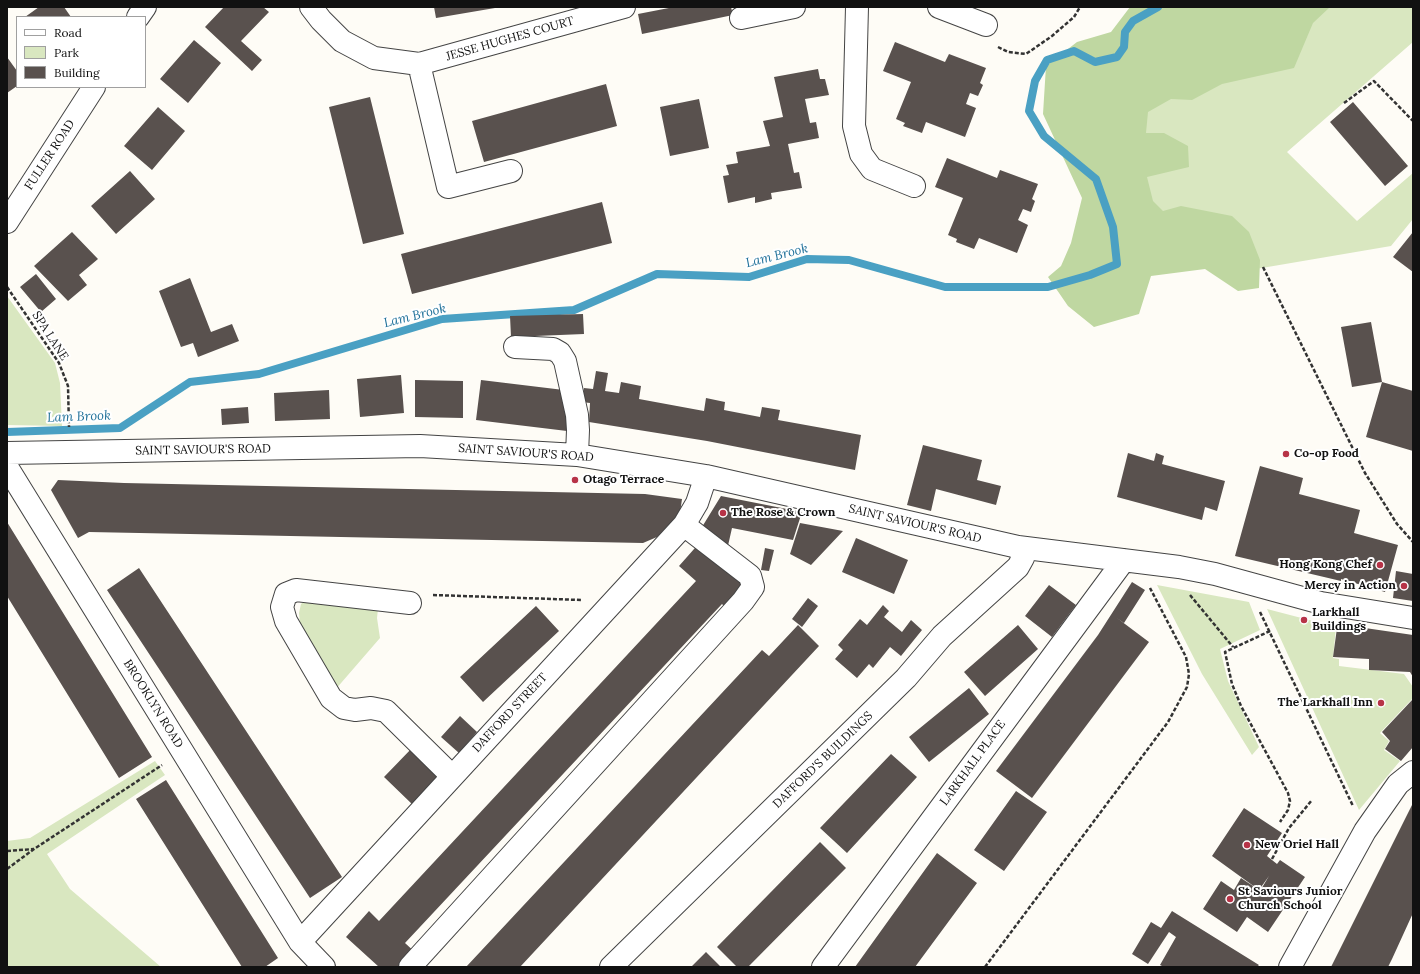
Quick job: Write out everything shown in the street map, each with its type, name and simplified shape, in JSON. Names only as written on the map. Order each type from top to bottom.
[{"type":"street","points":[[139,16],[145,7]]},
{"type":"street","name":"JESSE HUGHES COURT","points":[[311,7],[321,20],[342,41],[374,58],[419,64],[624,7]]},
{"type":"street","points":[[741,18],[794,7]]},
{"type":"street","points":[[857,7],[854,126],[861,154],[872,169],[914,186]]},
{"type":"street","points":[[939,7],[986,25]]},
{"type":"street","points":[[419,64],[448,187],[511,172]]},
{"type":"street","name":"FULLER ROAD","points":[[7,222],[93,88]]},
{"type":"street","points":[[516,347],[553,349],[560,353],[565,361],[577,415],[577,455]]},
{"type":"street","name":"SAINT SAVIOUR'S ROAD","points":[[7,453],[420,446],[577,455],[706,476],[1018,547],[1179,567],[1264,587],[1321,603],[1413,618]]},
{"type":"street","name":"BROOKLYN ROAD","points":[[7,467],[300,942],[324,967]]},
{"type":"street","name":"DAFFORD STREET","points":[[300,942],[684,525],[697,503],[706,476]]},
{"type":"street","points":[[410,967],[743,601],[753,587],[750,576],[684,525]]},
{"type":"street","name":"DAFFORD'S BUILDINGS","points":[[611,967],[906,678],[942,636],[1018,567],[1023,558],[1018,547]]},
{"type":"street","name":"LARKHALL PLACE","points":[[823,967],[1124,560]]},
{"type":"street","points":[[408,603],[296,590],[286,594],[282,607],[286,621],[331,698],[344,708],[355,710],[371,708],[386,711],[452,776]]},
{"type":"street","points":[[1290,967],[1365,831],[1398,784],[1413,772]]},
{"type":"path","points":[[996,46],[1008,52],[1026,54],[1074,17],[1080,7]]},
{"type":"path","points":[[1344,103],[1374,81],[1413,121]]},
{"type":"path","points":[[1263,267],[1365,473],[1397,524],[1413,542]]},
{"type":"path","name":"SPA LANE","points":[[7,287],[59,363],[68,386],[69,423]]},
{"type":"path","points":[[1179,567],[1182,585],[1233,647]]},
{"type":"path","points":[[1264,587],[1258,609],[1270,631],[1365,831]]},
{"type":"path","points":[[408,603],[426,594],[614,601]]},
{"type":"path","points":[[985,967],[1168,722],[1187,687],[1189,674],[1186,658],[1158,601]]},
{"type":"path","points":[[1270,631],[1225,652],[1232,684],[1241,706],[1288,793],[1290,801],[1288,810],[1280,822]]},
{"type":"path","points":[[7,869],[34,848],[182,751]]},
{"type":"path","points":[[1272,860],[1289,828],[1312,800]]},
{"type":"path","points":[[7,851],[34,848]]},
{"type":"green space","points":[[1130,7],[1330,7],[1313,23],[1294,68],[1222,84],[1192,100],[1171,99],[1148,112],[1146,133],[1164,133],[1188,146],[1189,167],[1147,177],[1153,201],[1163,211],[1181,206],[1232,216],[1249,232],[1260,260],[1259,288],[1238,291],[1205,269],[1151,276],[1139,314],[1094,327],[1068,306],[1048,277],[1061,266],[1071,243],[1082,198],[1043,114],[1046,66],[1077,42],[1111,32]]},
{"type":"green space","points":[[1267,7],[1413,7],[1413,42],[1287,152],[1357,221],[1413,173],[1413,219],[1391,246],[1250,270],[1143,236],[1084,102]]},
{"type":"green space","points":[[7,296],[55,363],[60,383],[62,426],[7,425]]},
{"type":"green space","points":[[1157,585],[1249,602],[1260,630],[1220,649],[1228,681],[1259,747],[1252,755],[1202,674]]},
{"type":"green space","points":[[306,600],[378,609],[377,618],[380,638],[335,690],[300,625],[299,613],[301,604]]},
{"type":"green space","points":[[1267,609],[1336,627],[1333,658],[1339,659],[1339,666],[1404,674],[1413,687],[1413,698],[1380,733],[1389,741],[1384,750],[1400,761],[1359,810]]},
{"type":"green space","points":[[155,761],[165,775],[47,854],[70,889],[161,967],[7,967],[7,841],[30,838]]},
{"type":"building","points":[[39,7],[64,7],[70,16],[26,16]]},
{"type":"building","points":[[224,7],[263,7],[269,12],[241,41],[262,60],[252,71],[205,27]]},
{"type":"building","points":[[434,7],[495,7],[495,8],[436,18]]},
{"type":"building","points":[[674,7],[731,7],[733,15],[642,34],[638,14]]},
{"type":"building","points":[[194,40],[221,63],[188,103],[160,79]]},
{"type":"building","points":[[895,42],[945,62],[949,54],[986,68],[980,83],[983,85],[978,96],[970,93],[966,104],[976,108],[965,137],[926,122],[922,133],[903,126],[905,123],[896,119],[911,82],[883,71]]},
{"type":"building","points":[[7,57],[16,70],[16,87],[7,93]]},
{"type":"building","points":[[818,69],[820,79],[825,79],[829,95],[805,99],[810,123],[816,122],[819,138],[788,144],[794,173],[799,172],[802,188],[771,193],[772,199],[755,203],[755,197],[728,203],[723,176],[729,175],[726,165],[738,163],[736,152],[770,146],[763,121],[783,117],[774,77]]},
{"type":"building","points":[[606,84],[617,126],[484,162],[472,121]]},
{"type":"building","points":[[370,97],[404,234],[363,244],[329,107]]},
{"type":"building","points":[[699,99],[709,148],[670,156],[660,107]]},
{"type":"building","points":[[1353,102],[1408,166],[1385,186],[1330,122]]},
{"type":"building","points":[[158,107],[185,131],[152,170],[124,146]]},
{"type":"building","points":[[947,158],[997,178],[1000,170],[1038,184],[1032,199],[1035,201],[1031,212],[1023,209],[1018,220],[1028,225],[1017,253],[979,238],[974,249],[956,242],[957,239],[948,235],[963,198],[935,187]]},
{"type":"building","points":[[130,171],[155,199],[116,234],[91,206]]},
{"type":"building","points":[[602,202],[612,243],[412,294],[401,254]]},
{"type":"building","points":[[72,232],[98,259],[79,275],[87,285],[68,301],[34,266]]},
{"type":"building","points":[[1413,232],[1413,272],[1393,257]]},
{"type":"building","points":[[36,274],[56,299],[41,312],[20,287]]},
{"type":"building","points":[[190,278],[211,332],[232,324],[239,341],[198,357],[193,343],[181,347],[159,291]]},
{"type":"building","points":[[583,314],[584,334],[511,337],[510,316]]},
{"type":"building","points":[[1371,322],[1382,382],[1352,387],[1341,327]]},
{"type":"building","points":[[596,371],[608,373],[605,391],[619,393],[621,382],[641,386],[639,399],[704,411],[706,398],[725,402],[724,410],[760,417],[762,407],[780,410],[778,420],[861,435],[855,470],[707,441],[589,422],[590,403],[582,402],[584,388],[593,389]]},
{"type":"building","points":[[401,375],[404,413],[360,417],[357,379]]},
{"type":"building","points":[[415,380],[463,381],[463,418],[415,417]]},
{"type":"building","points":[[481,380],[572,391],[567,431],[476,420]]},
{"type":"building","points":[[1382,382],[1413,391],[1413,451],[1366,437]]},
{"type":"building","points":[[329,390],[330,419],[275,421],[274,393]]},
{"type":"building","points":[[248,407],[249,423],[222,425],[221,409]]},
{"type":"building","points":[[923,445],[982,460],[977,480],[1001,486],[996,505],[936,489],[931,511],[907,505]]},
{"type":"building","points":[[1128,453],[1154,461],[1156,453],[1164,456],[1162,464],[1225,481],[1217,511],[1205,507],[1202,520],[1117,497]]},
{"type":"building","points":[[1260,466],[1303,478],[1299,494],[1360,510],[1354,533],[1398,545],[1385,592],[1341,579],[1341,581],[1235,556]]},
{"type":"building","points":[[58,480],[124,483],[645,494],[682,499],[680,513],[657,537],[643,543],[89,532],[78,538],[51,490]]},
{"type":"building","points":[[721,496],[802,512],[793,540],[732,528],[727,550],[702,527]]},
{"type":"building","points":[[7,522],[152,757],[119,778],[7,596]]},
{"type":"building","points":[[800,523],[843,531],[811,565],[790,554]]},
{"type":"building","points":[[856,538],[908,560],[894,594],[842,572]]},
{"type":"building","points":[[702,540],[751,583],[728,610],[722,604],[405,943],[418,955],[407,967],[379,967],[346,937],[369,911],[379,921],[696,581],[679,566]]},
{"type":"building","points":[[765,548],[774,550],[769,571],[761,570]]},
{"type":"building","points":[[139,568],[342,877],[310,898],[107,590]]},
{"type":"building","name":"Mercy in Action","points":[[1396,571],[1413,574],[1413,601],[1393,598]]},
{"type":"building","points":[[1132,582],[1145,590],[1124,623],[1117,618],[1149,642],[1032,798],[996,771],[1098,635]]},
{"type":"building","points":[[1049,585],[1076,605],[1052,637],[1025,616]]},
{"type":"building","points":[[808,598],[818,606],[802,627],[792,619]]},
{"type":"building","points":[[883,605],[889,611],[884,617],[902,632],[911,620],[922,630],[901,656],[890,647],[873,668],[869,664],[857,678],[835,659],[843,650],[838,645],[860,619],[867,625]]},
{"type":"building","points":[[536,606],[559,631],[483,702],[460,677]]},
{"type":"building","points":[[798,625],[819,646],[520,967],[466,967],[762,650],[769,656]]},
{"type":"building","points":[[1018,625],[1038,649],[985,696],[964,672]]},
{"type":"building","points":[[1337,628],[1365,628],[1413,635],[1413,677],[1410,672],[1369,670],[1369,659],[1333,657]]},
{"type":"building","points":[[969,688],[989,714],[929,762],[909,737]]},
{"type":"building","points":[[1413,699],[1413,747],[1401,761],[1385,749],[1390,741],[1382,732]]},
{"type":"building","points":[[460,716],[477,732],[459,753],[441,737]]},
{"type":"building","points":[[413,747],[442,776],[413,805],[384,777]]},
{"type":"building","points":[[891,754],[917,777],[847,853],[820,828]]},
{"type":"building","points":[[166,780],[278,958],[265,967],[242,967],[136,799]]},
{"type":"building","points":[[1016,791],[1047,812],[1004,871],[974,850]]},
{"type":"building","points":[[1413,803],[1413,913],[1388,967],[1331,967]]},
{"type":"building","points":[[1244,808],[1282,833],[1267,856],[1277,864],[1280,860],[1305,877],[1268,932],[1247,917],[1237,932],[1203,909],[1221,881],[1234,890],[1241,878],[1259,890],[1212,856]],"holes":[[[1269,876],[1260,891],[1259,890]]]},
{"type":"building","points":[[820,842],[846,868],[748,967],[737,967],[717,947]]},
{"type":"building","points":[[937,853],[977,883],[915,967],[855,967]]},
{"type":"building","points":[[1172,911],[1259,965],[1257,967],[1164,967],[1160,965],[1176,937],[1169,932],[1148,964],[1132,954],[1151,922],[1161,928]]},
{"type":"building","points":[[706,952],[721,967],[691,967]]},
{"type":"waterway","name":"Lam Brook","points":[[7,432],[120,428],[190,382],[259,374],[442,319],[574,310],[657,274],[749,277],[807,259],[849,260],[945,287],[1048,287],[1090,275],[1117,264],[1113,227],[1096,179],[1044,136],[1029,111],[1035,81],[1047,60],[1074,51],[1095,62],[1117,57],[1124,47],[1125,32],[1133,21],[1158,7]]},
{"type":"place","name":"Co-op Food","points":[[1286,454]]},
{"type":"place","name":"Otago Terrace","points":[[575,480]]},
{"type":"place","name":"The Rose & Crown","points":[[723,513]]},
{"type":"place","name":"Hong Kong Chef","points":[[1380,565]]},
{"type":"place","name":"Mercy in Action","points":[[1404,586]]},
{"type":"place","name":"Larkhall Buildings","points":[[1304,620]]},
{"type":"place","name":"The Larkhall Inn","points":[[1381,703]]},
{"type":"place","name":"New Oriel Hall","points":[[1247,845]]},
{"type":"place","name":"St Saviours Junior Church School","points":[[1230,899]]}]
